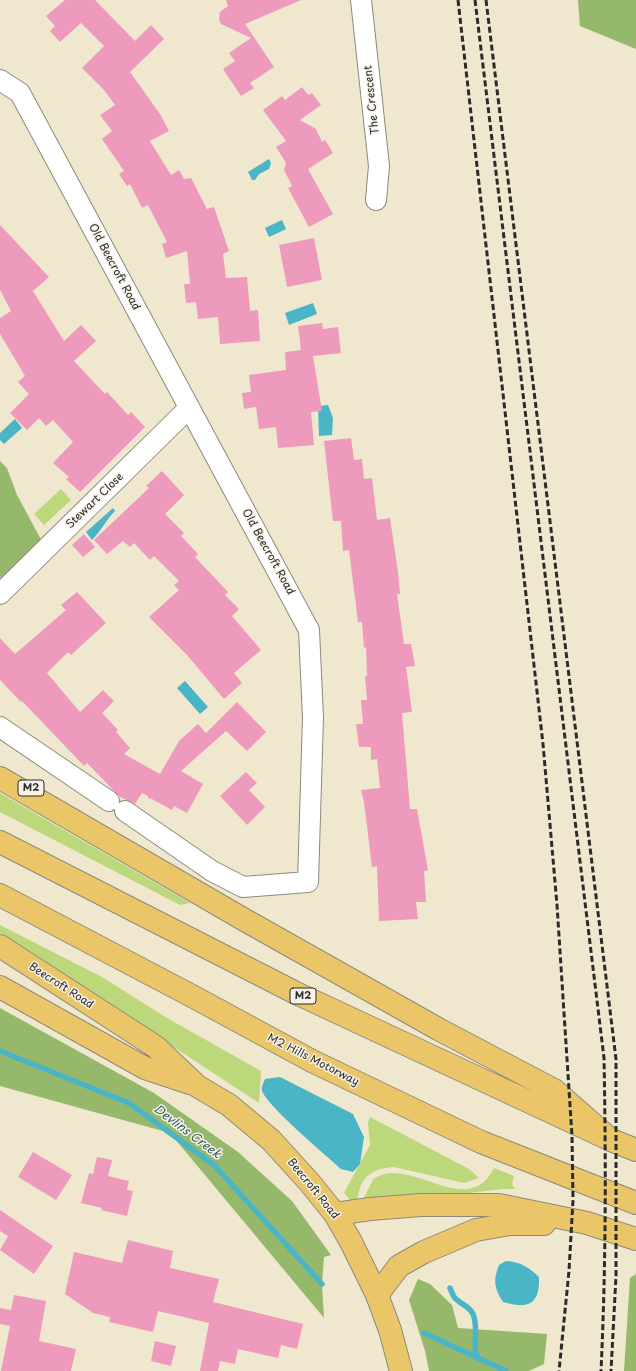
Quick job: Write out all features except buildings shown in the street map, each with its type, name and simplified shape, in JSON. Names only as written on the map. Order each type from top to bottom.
[{"type":"main road","name":"M2","points":[[0,769],[37,792],[59,810]]},
{"type":"main road","name":"M2","points":[[0,778],[59,810],[250,923],[440,1030],[554,1090],[611,1140]]},
{"type":"main road","name":"M2","points":[[0,842],[296,993],[611,1140],[636,1150]]},
{"type":"main road","name":"M2 Hills Motorway","points":[[0,895],[312,1061],[481,1142],[636,1203]]},
{"type":"main road","name":"Beecroft Road","points":[[0,946],[156,1047],[197,1086]]},
{"type":"main road","name":"Beecroft Road","points":[[0,987],[144,1068],[197,1086],[230,1105],[271,1140],[310,1183],[335,1214],[377,1295],[390,1330],[401,1371]]},
{"type":"main road","points":[[335,1214],[370,1209],[421,1205],[500,1205],[587,1223],[636,1239]]},
{"type":"main road","points":[[377,1295],[399,1266],[424,1252],[476,1230],[510,1224],[587,1223]]},
{"type":"street","name":"The Crescent","points":[[360,0],[379,166],[376,200]]},
{"type":"street","name":"Old Beecroft Road","points":[[0,80],[20,93],[309,630],[313,718],[308,882],[243,887],[212,871],[0,727]]},
{"type":"street","name":"Stewart Close","points":[[0,594],[189,408]]},
{"type":"green space","points":[[578,0],[636,0],[636,49],[580,26]]},
{"type":"green space","points":[[0,461],[7,468],[17,495],[44,545],[0,578]]},
{"type":"green space","points":[[61,489],[71,500],[44,525],[34,514]]},
{"type":"green space","points":[[0,793],[190,903],[180,905],[0,812]]},
{"type":"green space","points":[[0,925],[102,977],[167,1018],[261,1071],[259,1103],[0,933]]},
{"type":"green space","points":[[0,1008],[154,1093],[238,1152],[292,1201],[331,1255],[324,1257],[322,1284],[324,1318],[170,1133],[0,1086]]},
{"type":"green space","points":[[370,1117],[469,1169],[479,1178],[464,1183],[394,1167],[385,1168],[367,1176],[363,1181],[358,1194],[357,1202],[352,1202],[344,1193],[370,1145],[368,1123]]},
{"type":"green space","points":[[494,1168],[514,1176],[512,1184],[515,1189],[468,1193],[428,1194],[366,1200],[364,1197],[374,1178],[382,1175],[391,1173],[405,1174],[448,1187],[461,1189],[474,1188],[485,1181]]},
{"type":"green space","points":[[636,1274],[636,1371],[624,1371],[630,1278]]},
{"type":"green space","points":[[418,1279],[430,1284],[452,1305],[458,1328],[547,1334],[544,1364],[529,1371],[429,1371],[425,1351],[409,1300]]},
{"type":"water","points":[[269,159],[271,163],[269,169],[259,174],[255,180],[252,180],[248,172]]},
{"type":"water","points":[[282,220],[286,229],[269,237],[265,228]]},
{"type":"water","points":[[313,303],[317,314],[289,325],[285,313]]},
{"type":"water","points":[[328,405],[333,418],[332,435],[319,436],[318,406]]},
{"type":"water","points":[[15,419],[22,428],[4,444],[0,440],[0,433]]},
{"type":"water","points":[[113,508],[115,511],[92,540],[86,532]]},
{"type":"water","points":[[185,681],[208,707],[200,714],[177,688]]},
{"type":"water","points":[[280,1077],[353,1114],[364,1137],[360,1164],[353,1172],[341,1169],[285,1119],[266,1098],[262,1091],[262,1086],[265,1079]]},
{"type":"water","points":[[506,1261],[524,1266],[532,1270],[539,1277],[537,1294],[534,1300],[530,1303],[525,1305],[511,1304],[503,1302],[500,1297],[496,1288],[495,1280],[499,1265]]},
{"type":"waterway","name":"Devlins Creek","points":[[0,1051],[129,1103],[214,1165],[322,1284]]},
{"type":"waterway","points":[[450,1288],[453,1296],[470,1309],[475,1319],[475,1347],[477,1358]]},
{"type":"waterway","name":"Devlins Creek","points":[[424,1333],[506,1371]]},
{"type":"railway","points":[[458,0],[543,744],[557,905],[572,1136],[573,1200],[569,1271],[559,1371]]},
{"type":"railway","points":[[475,0],[604,1058],[605,1214],[601,1371]]},
{"type":"railway","points":[[486,0],[616,1059],[616,1276],[611,1371]]}]
